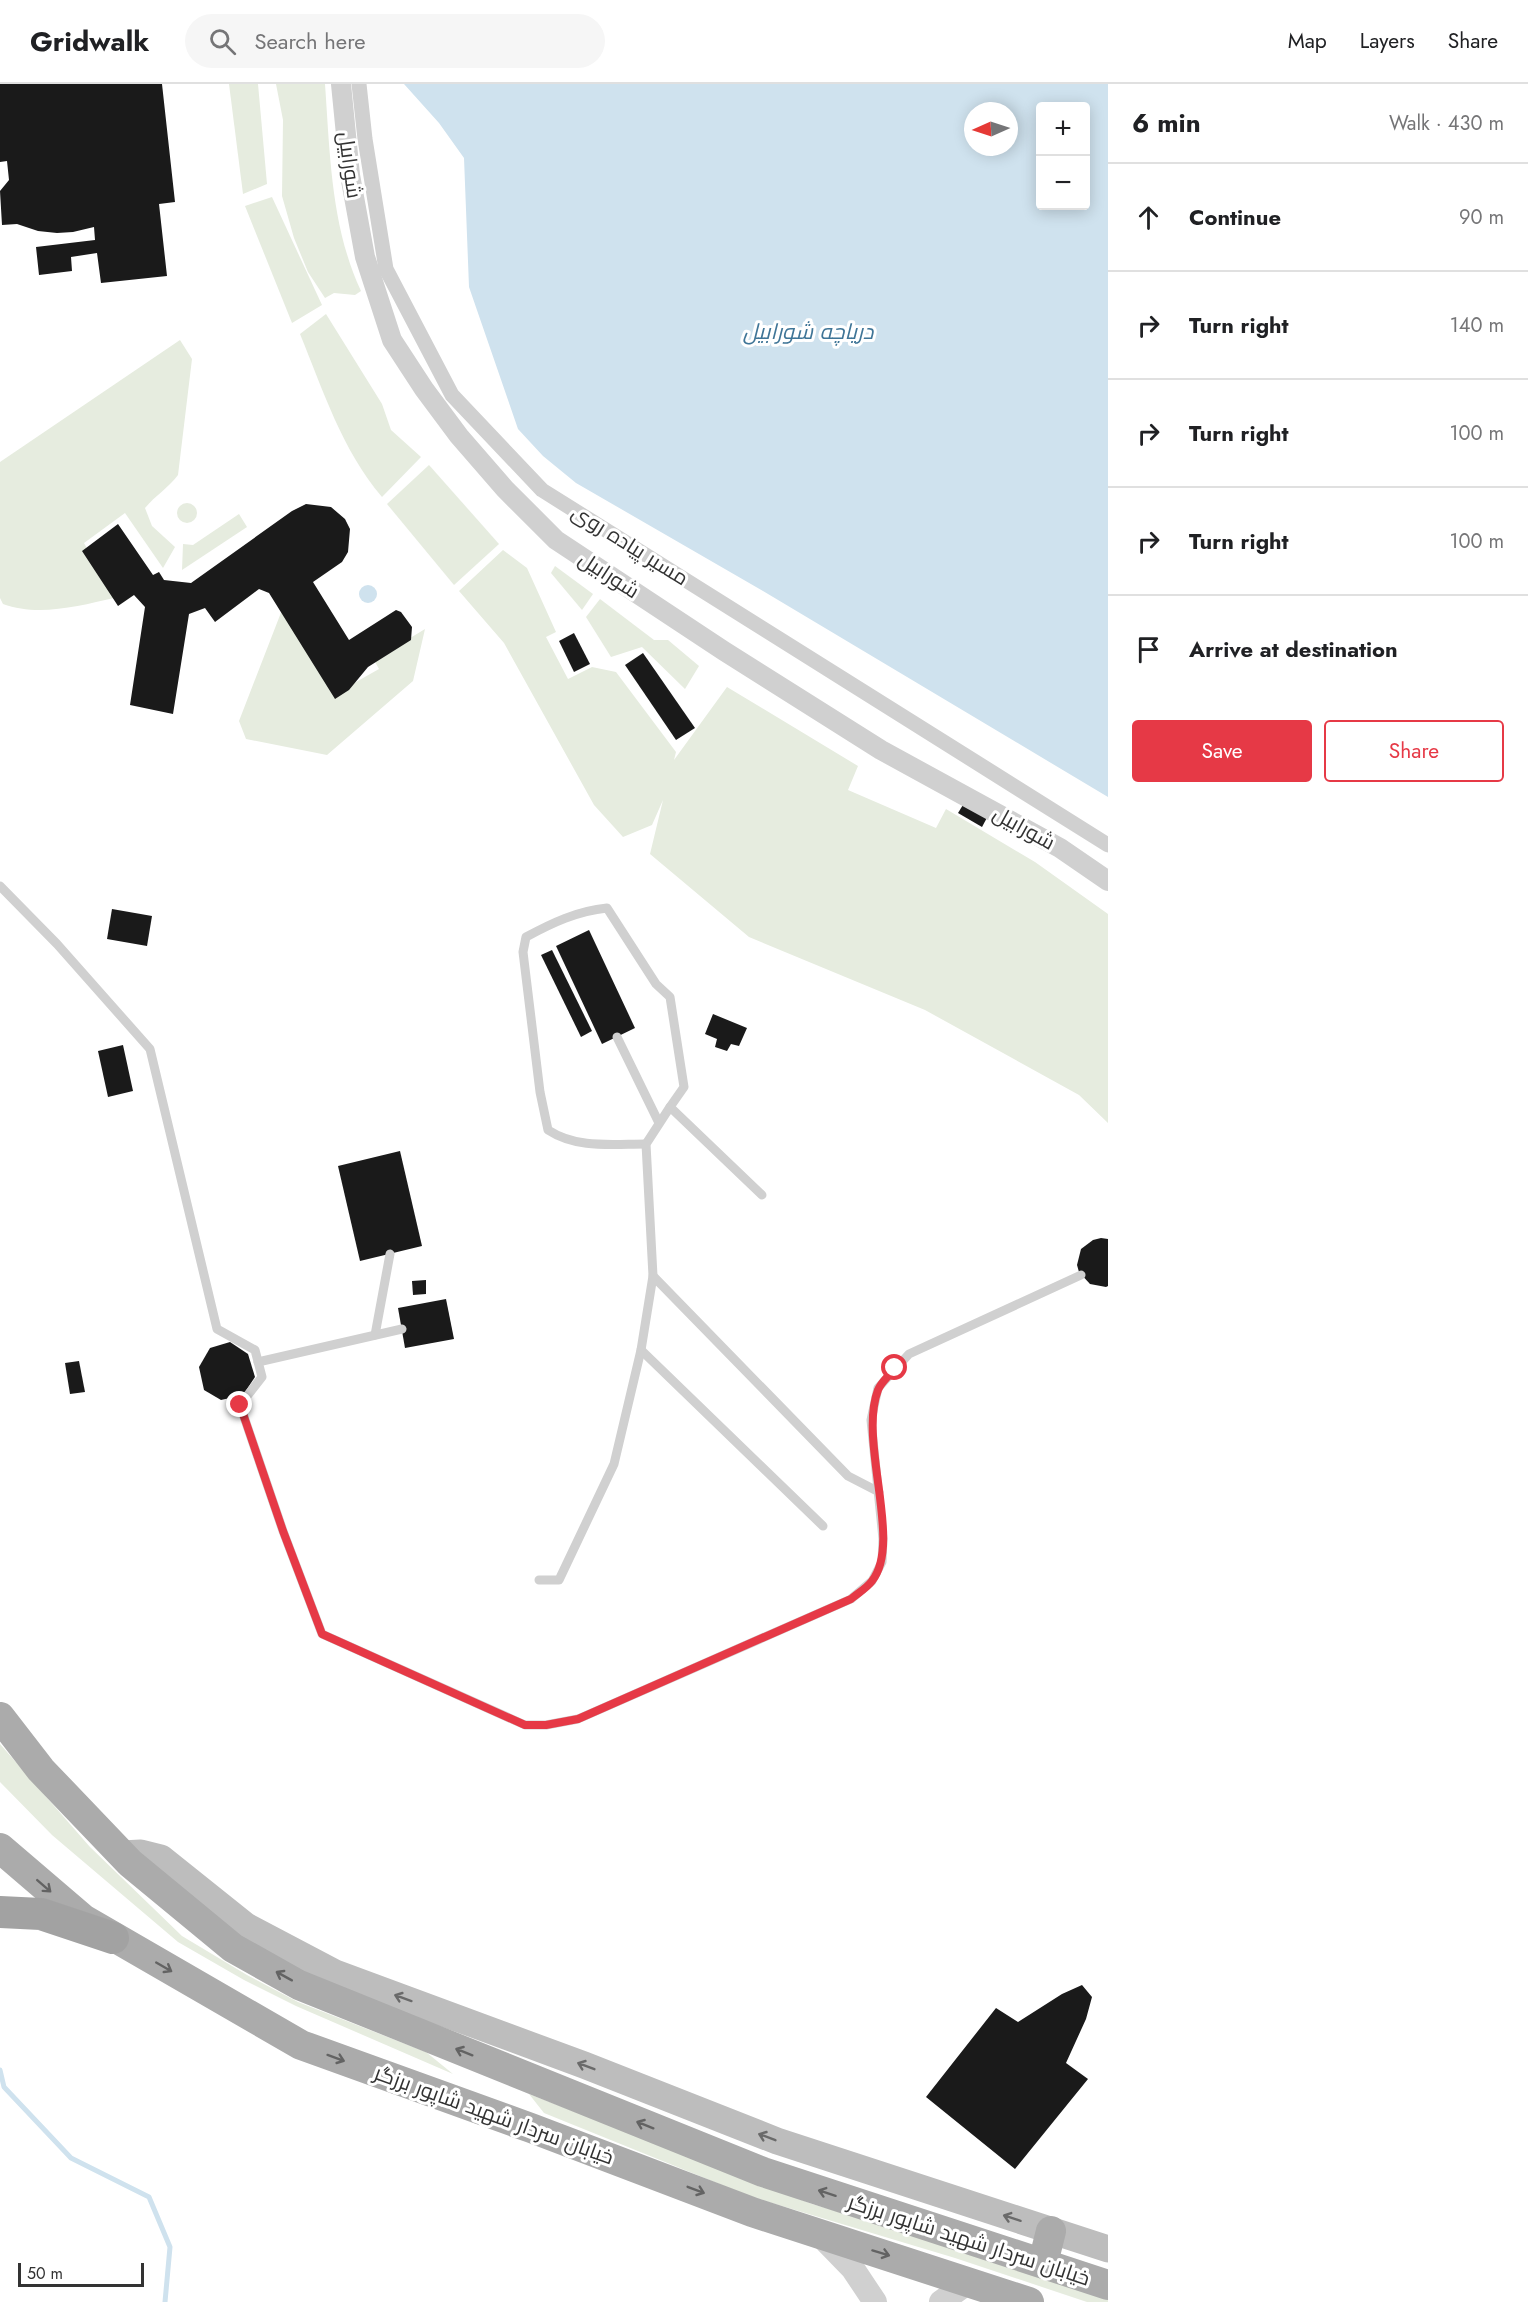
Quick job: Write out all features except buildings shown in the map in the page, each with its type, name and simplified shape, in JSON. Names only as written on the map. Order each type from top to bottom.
[{"type":"highway","points":[[0,1911],[41,1914],[113,1938]]},
{"type":"main road","name":"خیابان سردار شهید شاپور برزگر","points":[[0,1717],[41,1770],[122,1854],[233,1948],[299,1985],[763,2172],[1108,2285]]},
{"type":"main road","name":"خیابان سردار شهید شاپور برزگر","points":[[0,1848],[83,1919],[301,2045],[531,2128],[752,2212],[1029,2302]]},
{"type":"main road","name":"خیابان سردار شهید شاپور برزگر","points":[[122,1854],[141,1853],[161,1858],[246,1926],[335,1973],[584,2065],[777,2141],[1108,2249]]},
{"type":"main road","points":[[1043,2263],[1051,2231]]},
{"type":"street","name":"شورابیل","points":[[341,84],[350,175],[365,257],[392,340],[424,389],[459,436],[505,489],[556,540],[724,651],[881,750],[1060,848],[1108,881]]},
{"type":"street","name":"مسیر پیاده روی","points":[[359,84],[365,139],[386,269],[452,395],[542,489],[1108,845]]},
{"type":"street","points":[[819,2234],[853,2269],[878,2301]]},
{"type":"street","points":[[941,2302],[970,2281]]},
{"type":"lane","points":[[0,886],[57,944],[150,1049],[217,1329],[255,1350],[262,1377],[240,1405],[283,1531],[322,1634],[525,1725],[546,1725],[578,1719],[851,1599],[872,1581],[882,1562],[884,1539],[871,1420],[878,1388],[909,1354],[1081,1275]]},
{"type":"lane","points":[[539,1580],[559,1580],[614,1464],[641,1350],[653,1276],[646,1144],[684,1087],[670,997],[656,984],[607,908],[587,910],[552,923],[526,937],[523,952],[540,1092],[548,1130],[563,1140],[591,1144],[646,1144]]},
{"type":"lane","points":[[618,1037],[659,1123]]},
{"type":"lane","points":[[670,1107],[762,1195]]},
{"type":"lane","points":[[375,1335],[390,1254]]},
{"type":"lane","points":[[653,1276],[848,1476],[879,1492]]},
{"type":"lane","points":[[258,1362],[402,1329]]},
{"type":"lane","points":[[641,1350],[823,1526]]},
{"type":"shaded area","points":[[229,84],[258,84],[267,184],[243,194]]},
{"type":"shaded area","points":[[276,84],[325,84],[338,216],[343,242],[361,291],[355,295],[334,293],[325,298],[308,272],[294,238],[282,196],[283,120]]},
{"type":"shaded area","points":[[272,197],[322,305],[292,323],[245,206]]},
{"type":"shaded area","points":[[326,314],[382,404],[391,430],[421,457],[382,497],[368,479],[345,440],[300,334]]},
{"type":"shaded area","points":[[180,340],[192,359],[178,475],[145,508],[152,526],[175,547],[163,568],[125,513],[84,543],[114,598],[73,607],[44,610],[16,608],[3,604],[0,598],[0,462]]},
{"type":"shaded area","points":[[429,465],[499,544],[454,585],[387,504]]},
{"type":"shaded area","points":[[183,503],[191,503],[197,509],[197,517],[191,523],[183,523],[177,517],[177,509]]},
{"type":"shaded area","points":[[239,514],[247,527],[182,570],[183,544],[193,545]]},
{"type":"shaded area","points":[[503,550],[527,568],[556,632],[546,637],[568,679],[592,667],[616,672],[676,752],[674,760],[727,687],[858,766],[848,790],[936,828],[946,809],[1035,862],[1108,914],[1108,1123],[1079,1095],[925,1010],[749,937],[650,854],[663,800],[652,825],[623,837],[594,805],[504,643],[459,591]]},
{"type":"shaded area","points":[[555,566],[593,594],[582,610],[551,573]]},
{"type":"shaded area","points":[[600,599],[654,640],[668,640],[699,666],[685,689],[642,647],[611,657],[586,617]]},
{"type":"shaded area","points":[[282,610],[340,691],[379,669],[374,660],[425,629],[413,681],[327,755],[246,739],[239,721]]},
{"type":"shaded area","points":[[0,1744],[90,1847],[182,1936],[298,2002],[426,2052],[453,2074],[296,2006],[244,1980],[178,1942],[52,1835],[0,1782]]},
{"type":"shaded area","points":[[529,2094],[812,2204],[959,2247],[1108,2297],[1108,2302],[1087,2302],[955,2258],[749,2196],[544,2113]]},
{"type":"water","name":"دریاچه شورابیل","points":[[404,84],[1108,84],[1108,797],[763,591],[576,483],[543,456],[518,429],[469,287],[464,158],[439,123]]},
{"type":"water","points":[[364,585],[372,585],[377,590],[375,601],[364,603],[359,598],[359,590]]},
{"type":"waterway","points":[[0,2070],[4,2087],[71,2158],[149,2197],[170,2247],[165,2302]]},
{"type":"route","points":[[240,1405],[283,1531],[322,1634],[525,1725],[546,1725],[578,1719],[851,1599],[872,1581],[882,1562],[884,1539],[871,1420],[878,1388],[895,1368]]}]
